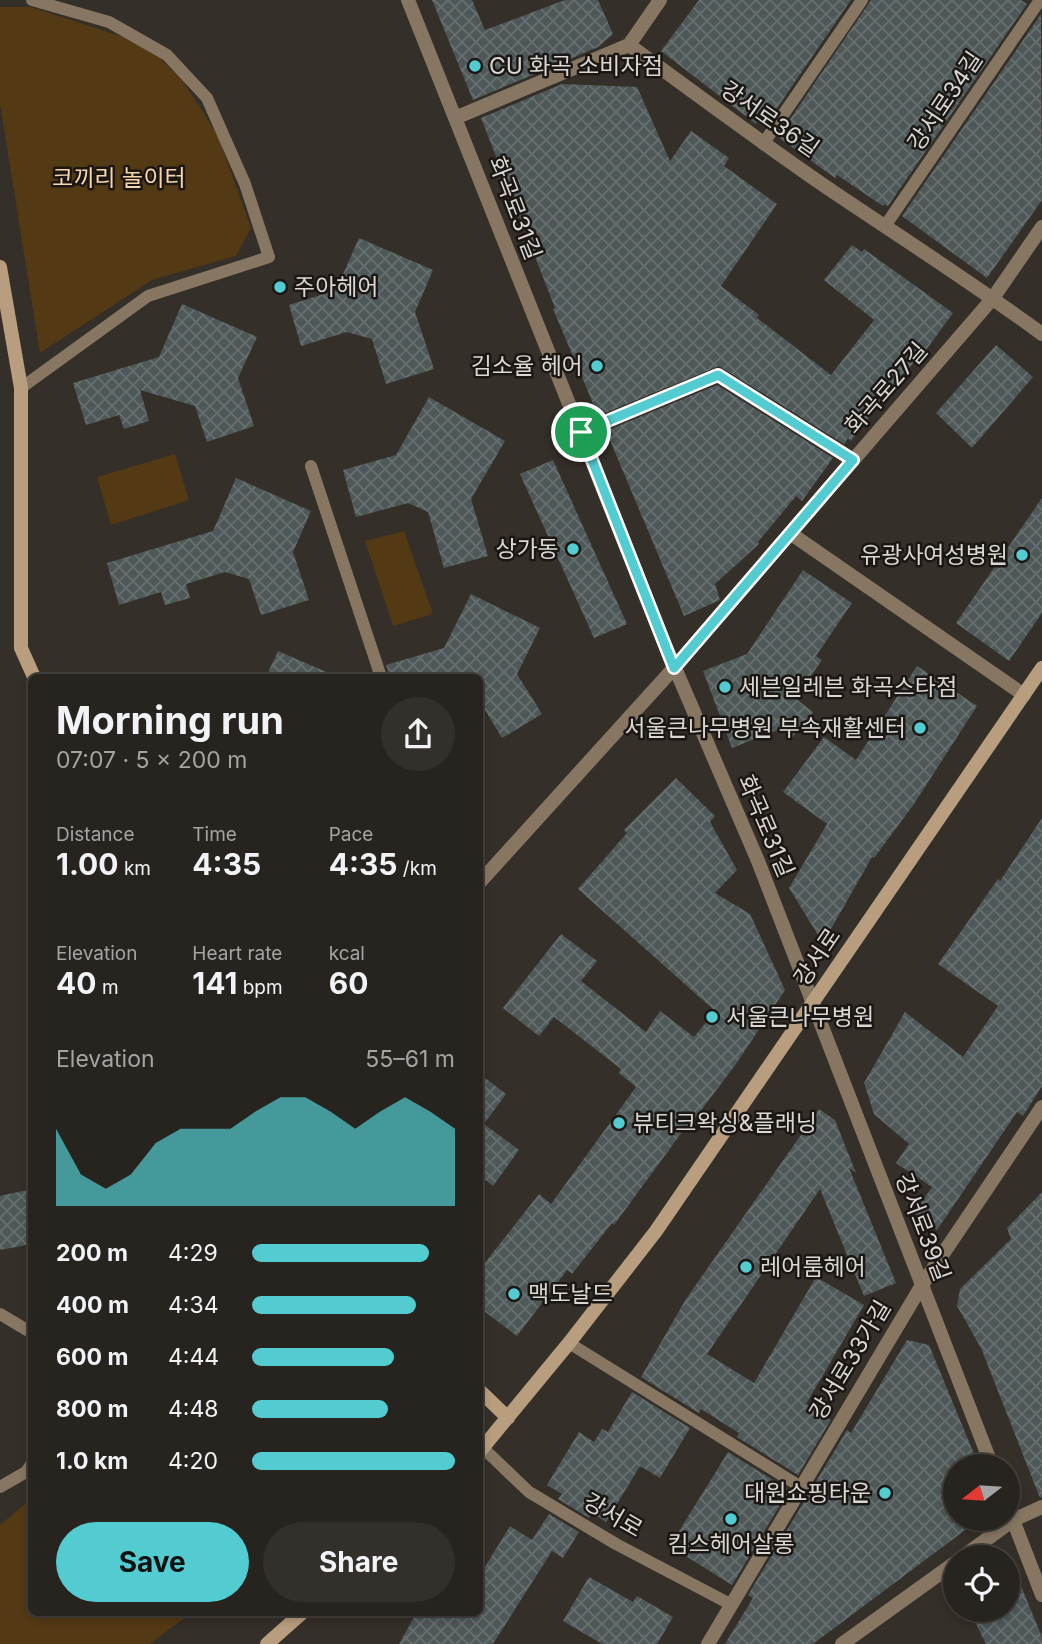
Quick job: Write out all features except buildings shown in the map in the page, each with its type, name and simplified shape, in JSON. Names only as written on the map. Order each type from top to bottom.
[{"type":"main road","points":[[0,267],[21,387],[21,648],[33,674]]},
{"type":"main road","name":"강서로","points":[[483,1448],[656,1231],[1042,668]]},
{"type":"main road","points":[[483,1394],[508,1418]]},
{"type":"main road","points":[[267,1644],[298,1616]]},
{"type":"street","name":"화곡로31길","points":[[408,0],[674,668],[758,860],[812,1005]]},
{"type":"street","points":[[455,118],[629,45],[660,0]]},
{"type":"street","name":"강서로36길","points":[[629,45],[763,144],[993,298],[1042,334]]},
{"type":"street","name":"화곡로27길","points":[[483,877],[674,668],[993,298],[1042,227]]},
{"type":"street","points":[[790,533],[1024,695]]},
{"type":"street","name":"강서로39길","points":[[812,1005],[987,1454]]},
{"type":"street","name":"강서로33가길","points":[[708,1644],[922,1285],[1042,1107]]},
{"type":"street","points":[[1020,1511],[1042,1507]]},
{"type":"street","points":[[975,1545],[991,1531]]},
{"type":"street","points":[[1018,1531],[1042,1595]]},
{"type":"street","points":[[842,1644],[943,1571]]},
{"type":"lane","points":[[21,387],[148,296],[269,257],[245,184],[207,98],[167,55],[109,22],[32,0]]},
{"type":"lane","points":[[763,144],[862,0]]},
{"type":"lane","name":"강서로34길","points":[[885,226],[1040,0]]},
{"type":"lane","points":[[581,432],[718,375],[853,460]]},
{"type":"lane","points":[[312,466],[380,674]]},
{"type":"lane","points":[[0,1314],[28,1331]]},
{"type":"lane","points":[[569,1343],[801,1487]]},
{"type":"lane","name":"강서로","points":[[483,1452],[529,1492],[616,1544],[732,1605]]},
{"type":"lane","points":[[0,1487],[28,1469]]},
{"type":"green space","name":"코끼리 놀이터","points":[[0,7],[31,7],[123,37],[157,55],[183,81],[218,136],[251,228],[236,256],[152,280],[40,353],[0,104]]},
{"type":"green space","points":[[175,454],[189,500],[111,525],[97,477]]},
{"type":"green space","points":[[404,531],[433,614],[393,626],[365,541]]},
{"type":"green space","points":[[28,1502],[28,1616],[187,1616],[150,1644],[0,1644],[0,1525]]},
{"type":"place","name":"CU 화곡 소비자점","points":[[475,66]]},
{"type":"place","name":"주아헤어","points":[[280,287]]},
{"type":"place","name":"김소율 헤어","points":[[597,366]]},
{"type":"place","name":"상가동","points":[[573,549]]},
{"type":"place","name":"유광사여성병원","points":[[1022,555]]},
{"type":"place","name":"세븐일레븐 화곡스타점","points":[[725,687]]},
{"type":"place","name":"서울큰나무병원 부속재활센터","points":[[920,728]]},
{"type":"place","name":"서울큰나무병원","points":[[712,1017]]},
{"type":"place","name":"뷰티크왁싱&플래닝","points":[[619,1123]]},
{"type":"place","name":"레어룸헤어","points":[[746,1267]]},
{"type":"place","name":"맥도날드","points":[[514,1294]]},
{"type":"place","name":"대원쇼핑타운","points":[[885,1493]]},
{"type":"place","name":"킴스헤어살롱","points":[[731,1519]]},
{"type":"route","points":[[718,375],[853,460],[674,668],[581,432],[718,375]]}]
